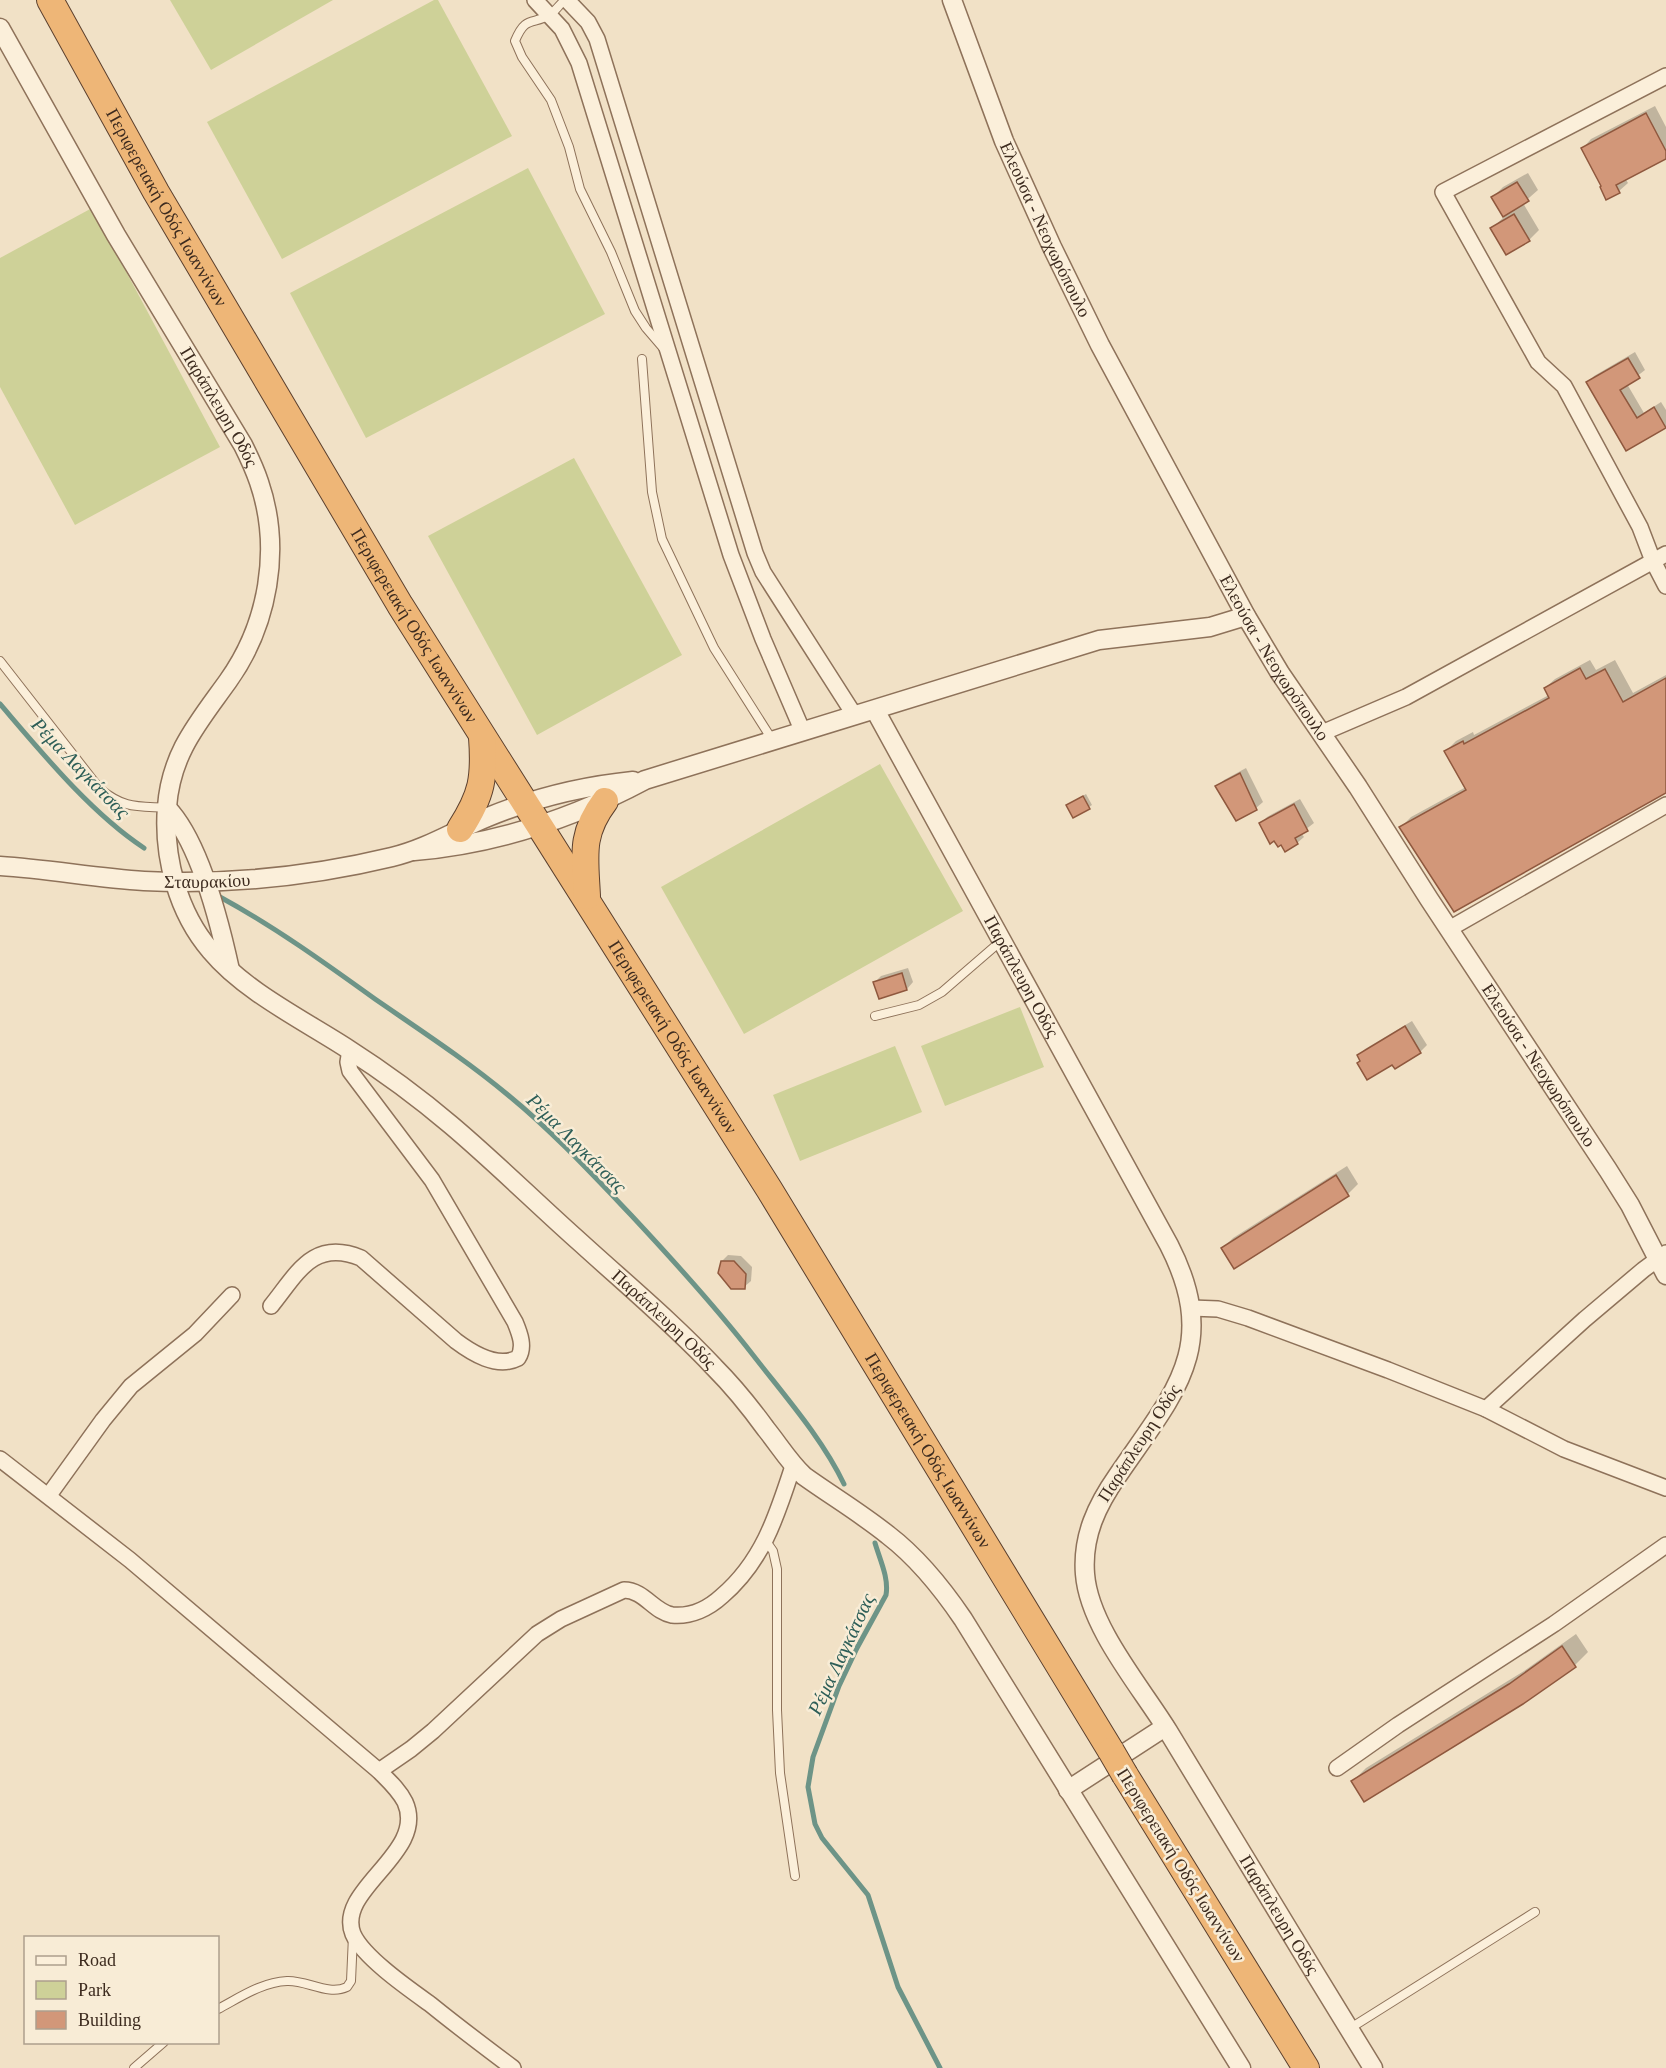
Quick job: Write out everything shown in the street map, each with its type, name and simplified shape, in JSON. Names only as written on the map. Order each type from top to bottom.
[{"type":"highway","name":"Περιφερειακή Οδός Ιωαννίνων","points":[[50,0],[156,192],[400,605],[775,1199],[1306,2068]]},
{"type":"highway","points":[[460,830],[480,794],[484,758],[482,737]]},
{"type":"highway","points":[[587,899],[586,842],[592,822],[605,801]]},
{"type":"street","points":[[534,0],[550,15],[567,37],[579,63],[739,578],[803,732]]},
{"type":"street","points":[[566,0],[588,22],[597,39],[758,562],[855,716]]},
{"type":"street","name":"Ελεούσα - Νεοχωρόπουλο","points":[[952,0],[1004,141],[1052,247],[1104,354],[1246,616],[1280,673],[1323,733],[1608,1170],[1662,1256],[1666,1275]]},
{"type":"street","name":"Παράπλευρη Οδός","points":[[0,28],[110,225],[243,445],[264,499],[270,544],[264,606],[248,649],[181,749],[171,782],[167,808],[168,852],[174,882],[198,935],[212,953],[230,970],[265,996],[387,1075],[450,1124],[695,1347],[744,1401],[793,1466],[890,1536],[910,1555],[947,1596],[1241,2068]]},
{"type":"street","points":[[1666,76],[1443,192],[1538,362],[1564,386],[1640,527],[1660,558],[1666,586]]},
{"type":"street","points":[[1323,733],[1406,697],[1660,558]]},
{"type":"street","points":[[414,851],[491,816],[526,805],[590,787],[645,780],[1099,640],[1210,627],[1246,616]]},
{"type":"street","name":"Παράπλευρη Οδός","points":[[875,710],[1170,1245],[1186,1283],[1191,1308],[1191,1348],[1183,1375],[1166,1406],[1114,1481],[1088,1529],[1085,1556],[1087,1588],[1109,1640],[1165,1727],[1373,2068]]},
{"type":"street","points":[[414,851],[471,844],[540,826],[605,801],[645,780]]},
{"type":"street","points":[[1449,929],[1666,805]]},
{"type":"street","points":[[167,808],[176,817],[188,838],[220,927],[230,970]]},
{"type":"street","name":"Σταυρακίου","points":[[0,866],[102,878],[174,882],[243,882],[309,874],[414,851]]},
{"type":"street","points":[[271,1306],[311,1260],[332,1251],[346,1252],[361,1258],[456,1341],[473,1353],[491,1360],[509,1361],[518,1358],[521,1352],[521,1339],[515,1322],[432,1180],[350,1071],[348,1062],[350,1050]]},
{"type":"street","points":[[1486,1409],[1586,1319],[1662,1256]]},
{"type":"street","points":[[49,1495],[120,1399],[143,1375],[195,1334],[232,1296]]},
{"type":"street","points":[[1191,1308],[1218,1309],[1248,1318],[1486,1409],[1564,1449],[1666,1488]]},
{"type":"street","points":[[0,1459],[130,1560],[379,1771],[396,1789],[405,1802],[409,1816],[408,1830],[402,1842],[356,1902],[352,1914],[353,1935],[367,1953],[393,1975],[513,2068]]},
{"type":"street","points":[[379,1771],[420,1742],[537,1634],[561,1619],[624,1590],[634,1592],[672,1615],[696,1612],[714,1603],[739,1581],[766,1541],[777,1516],[793,1466]]},
{"type":"street","points":[[1337,1768],[1398,1725],[1554,1624],[1666,1545]]},
{"type":"street","points":[[1068,1790],[1165,1727]]},
{"type":"lane","points":[[566,0],[550,15],[528,21],[520,29],[515,41],[522,57],[550,100],[569,147],[580,189],[611,252],[635,311],[669,355]]},
{"type":"lane","points":[[642,359],[652,492],[662,539],[714,648],[773,741]]},
{"type":"lane","points":[[0,661],[100,789],[114,800],[127,806],[167,808]]},
{"type":"lane","points":[[875,1016],[919,1005],[942,992],[1001,940]]},
{"type":"lane","points":[[766,1541],[773,1551],[777,1569],[777,1710],[780,1773],[795,1876]]},
{"type":"lane","points":[[1349,2029],[1535,1912]]},
{"type":"lane","points":[[219,2008],[266,1985],[277,1982],[293,1982],[333,1990],[347,1987],[351,1981],[353,1935]]},
{"type":"lane","points":[[134,2068],[163,2044]]},
{"type":"green space","points":[[170,0],[333,0],[211,70]]},
{"type":"green space","points":[[434,0],[438,0],[512,136],[282,259],[207,122]]},
{"type":"green space","points":[[528,168],[605,314],[366,438],[290,293]]},
{"type":"green space","points":[[92,208],[220,447],[75,525],[0,387],[0,258]]},
{"type":"green space","points":[[574,458],[682,655],[537,735],[428,536]]},
{"type":"green space","points":[[880,764],[963,911],[744,1034],[661,887]]},
{"type":"green space","points":[[1020,1007],[1044,1067],[945,1106],[921,1046]]},
{"type":"green space","points":[[895,1046],[922,1112],[800,1161],[773,1095]]},
{"type":"building","points":[[1646,113],[1666,151],[1666,159],[1616,185],[1620,193],[1606,200],[1581,148]]},
{"type":"building","points":[[1517,182],[1529,201],[1503,217],[1491,197]]},
{"type":"building","points":[[1514,214],[1530,241],[1506,255],[1490,228]]},
{"type":"building","points":[[1628,358],[1640,378],[1620,390],[1637,418],[1654,407],[1666,428],[1626,451],[1586,382]]},
{"type":"building","points":[[1580,668],[1586,679],[1605,669],[1623,702],[1666,678],[1666,793],[1454,912],[1399,827],[1466,790],[1444,751],[1463,741],[1464,744],[1549,698],[1544,688]]},
{"type":"building","points":[[1240,773],[1257,810],[1236,821],[1215,786]]},
{"type":"building","points":[[1083,796],[1090,809],[1073,818],[1066,805]]},
{"type":"building","points":[[1294,804],[1308,831],[1295,838],[1298,844],[1285,852],[1281,845],[1278,847],[1274,841],[1270,844],[1259,823]]},
{"type":"building","points":[[902,973],[907,990],[879,999],[873,982]]},
{"type":"building","points":[[1405,1026],[1421,1053],[1395,1069],[1392,1065],[1367,1080],[1357,1063],[1360,1061],[1357,1055]]},
{"type":"building","points":[[1336,1175],[1349,1196],[1234,1269],[1221,1248]]},
{"type":"building","points":[[721,1261],[734,1261],[746,1274],[745,1289],[731,1289],[718,1273]]},
{"type":"building","points":[[1562,1646],[1576,1667],[1523,1704],[1364,1802],[1351,1781],[1509,1684]]},
{"type":"waterway","name":"Ρέμα Λαγκάτσας","points":[[0,704],[86,800],[124,834],[144,848]]},
{"type":"waterway","name":"Ρέμα Λαγκάτσας","points":[[220,897],[299,946],[443,1046],[492,1082],[540,1123],[631,1215],[724,1319],[790,1401],[825,1450],[844,1484]]},
{"type":"waterway","name":"Ρέμα Λαγκάτσας","points":[[875,1543],[885,1576],[886,1595],[839,1686],[813,1757],[808,1787],[815,1824],[822,1838],[868,1895],[898,1987],[940,2068]]}]
